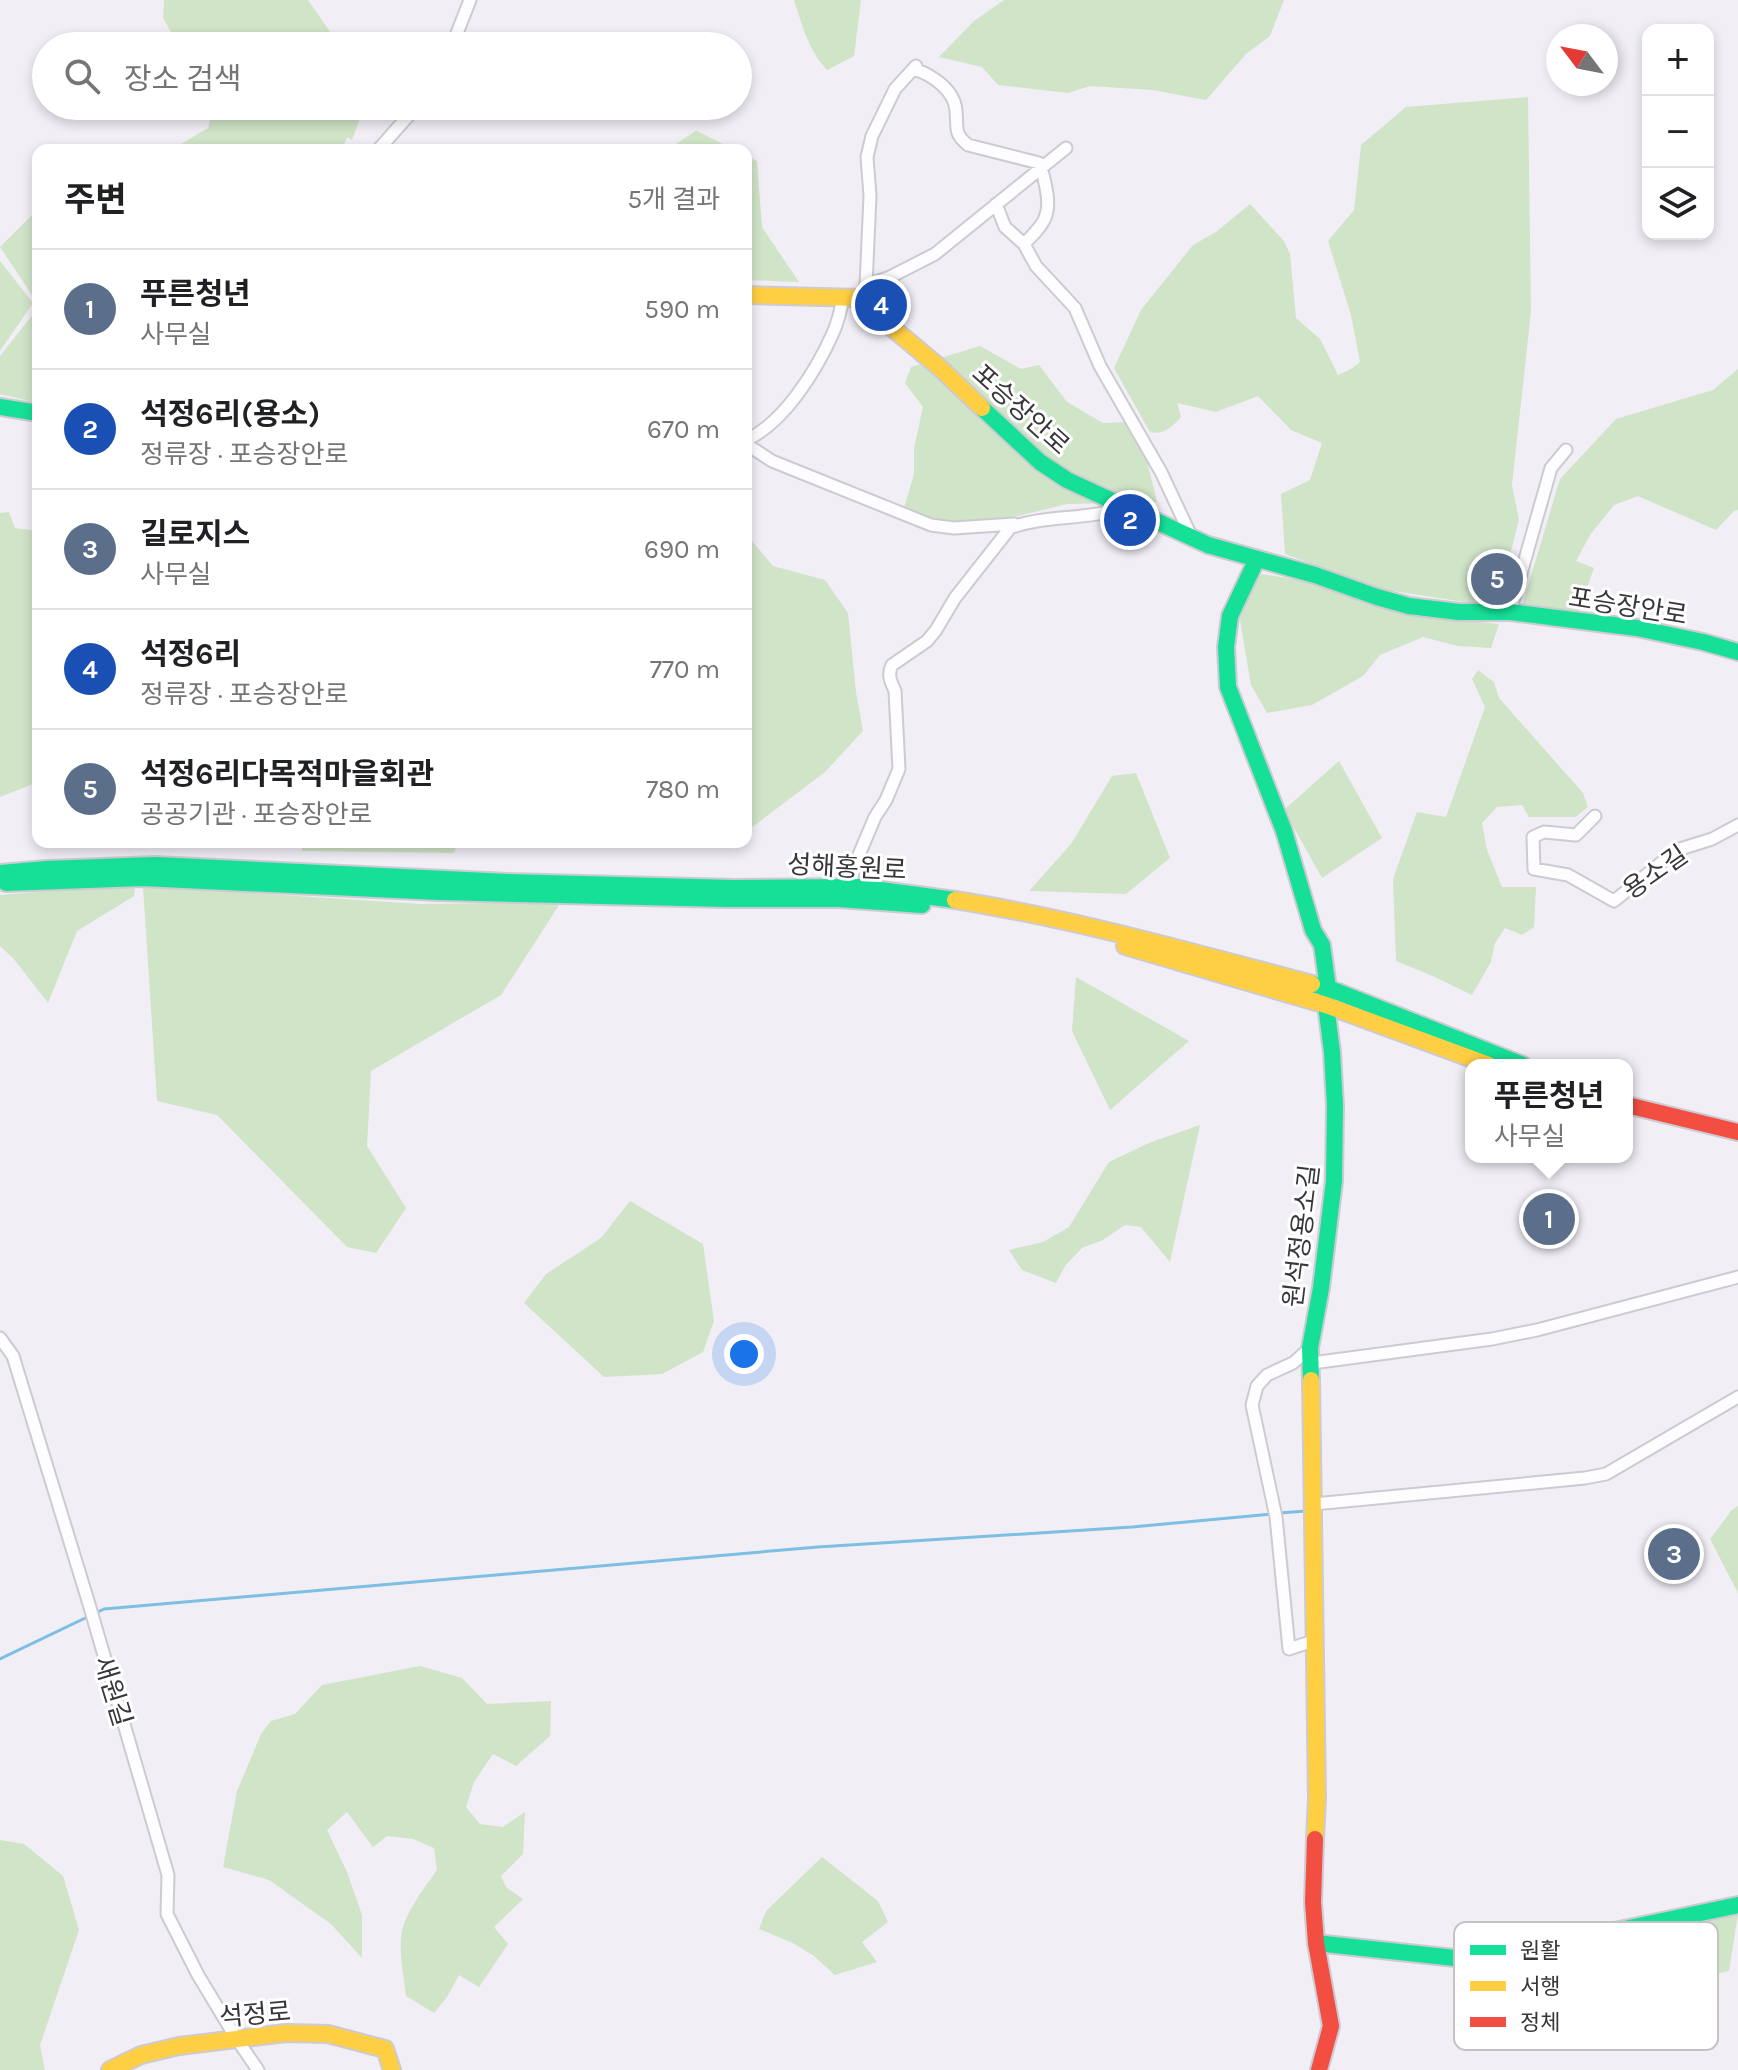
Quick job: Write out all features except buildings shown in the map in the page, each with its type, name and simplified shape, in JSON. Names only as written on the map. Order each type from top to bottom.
[{"type":"street","points":[[457,32],[470,0]]},
{"type":"street","points":[[864,291],[870,196],[867,157],[872,136],[895,89],[915,67],[941,84],[954,102],[959,138],[968,145],[1035,161],[1041,168],[1049,201],[1047,217],[1024,244]]},
{"type":"street","points":[[383,144],[405,120]]},
{"type":"street","points":[[752,295],[843,297],[864,291],[935,254],[1066,148]]},
{"type":"street","points":[[996,204],[1005,227],[1024,244],[1036,266],[1079,314],[1100,366],[1161,472],[1192,538]]},
{"type":"street","name":"포승장안로","points":[[864,291],[871,310],[939,367],[1040,462],[1067,480],[1208,545],[1409,606],[1459,612],[1510,612],[1637,628],[1738,652]]},
{"type":"street","points":[[752,439],[782,414],[812,371],[833,332],[843,297]]},
{"type":"street","points":[[0,407],[32,412]]},
{"type":"street","points":[[752,446],[772,461],[931,525],[954,528],[1023,523],[1109,512],[1124,507]]},
{"type":"street","points":[[1510,612],[1551,468],[1566,450]]},
{"type":"street","points":[[851,881],[875,817],[899,769],[895,691],[889,670],[927,641],[955,598],[1010,528],[1023,523]]},
{"type":"street","name":"원석정용소길","points":[[1257,559],[1230,616],[1226,647],[1228,687],[1284,831],[1313,930],[1322,945],[1335,1106],[1334,1181],[1311,1355],[1317,1798],[1313,1902],[1316,1943],[1331,2026],[1319,2070]]},
{"type":"street","name":"용소길","points":[[1595,816],[1576,835],[1544,832],[1533,837],[1534,869],[1568,875],[1614,901],[1677,850],[1712,839],[1738,825]]},
{"type":"street","name":"성해홍원로","points":[[0,873],[155,865],[508,882],[734,888],[858,887],[932,896],[1008,908],[1103,930],[1327,997],[1506,1059]]},
{"type":"street","name":"성해홍원로","points":[[0,883],[142,878],[439,892],[839,899],[914,904],[1010,919],[1327,997],[1475,1059]]},
{"type":"street","points":[[1633,1097],[1738,1122]]},
{"type":"street","points":[[1633,1106],[1738,1132]]},
{"type":"street","points":[[1316,1640],[1289,1649],[1275,1512],[1252,1405],[1257,1386],[1267,1375],[1311,1355],[1492,1339],[1537,1330],[1738,1277]]},
{"type":"street","name":"새원길","points":[[0,1338],[13,1356],[168,1875],[167,1914],[198,1975],[258,2070]]},
{"type":"street","points":[[1314,1504],[1606,1474],[1738,1397]]},
{"type":"street","points":[[1657,1922],[1738,1905]]},
{"type":"street","points":[[1316,1943],[1454,1958]]},
{"type":"street","name":"석정로","points":[[110,2070],[146,2054],[236,2038],[318,2033],[385,2049],[392,2070]]},
{"type":"green space","points":[[164,0],[308,0],[330,32],[171,32],[163,18]]},
{"type":"green space","points":[[794,0],[861,0],[854,56],[827,70],[811,46]]},
{"type":"green space","points":[[1004,0],[1284,0],[1270,36],[1246,54],[1206,100],[1152,90],[1090,86],[1068,93],[998,85],[982,67],[939,57],[974,21]]},
{"type":"green space","points":[[1528,97],[1531,311],[1512,485],[1519,520],[1502,585],[1484,605],[1380,589],[1285,554],[1281,494],[1310,480],[1322,443],[1291,430],[1258,396],[1216,412],[1177,403],[1181,417],[1178,421],[1164,431],[1150,432],[1114,368],[1141,310],[1193,245],[1216,232],[1250,204],[1284,241],[1290,254],[1296,318],[1320,339],[1338,375],[1351,369],[1360,362],[1351,315],[1328,241],[1354,210],[1361,145],[1406,107]]},
{"type":"green space","points":[[210,120],[359,120],[352,140],[347,137],[344,144],[181,144],[208,128]]},
{"type":"green space","points":[[697,130],[723,144],[676,144]]},
{"type":"green space","points":[[752,158],[757,161],[762,227],[799,282],[752,280]]},
{"type":"green space","points":[[32,216],[32,295],[0,247]]},
{"type":"green space","points":[[0,261],[32,304],[0,351]]},
{"type":"green space","points":[[32,316],[32,402],[0,394],[0,356]]},
{"type":"green space","points":[[980,346],[1021,369],[1039,365],[1067,402],[1103,423],[1126,422],[1144,448],[1157,502],[1067,504],[1018,516],[946,526],[904,508],[914,474],[914,448],[923,407],[905,383],[911,367]]},
{"type":"green space","points":[[1738,369],[1738,510],[1716,530],[1638,496],[1614,505],[1590,535],[1576,561],[1594,568],[1577,615],[1522,606],[1560,479],[1616,419],[1713,390]]},
{"type":"green space","points":[[9,512],[15,528],[32,530],[32,784],[0,797],[0,513]]},
{"type":"green space","points":[[752,541],[773,566],[825,580],[848,613],[863,731],[825,772],[752,827]]},
{"type":"green space","points":[[1262,574],[1310,582],[1414,615],[1499,624],[1491,648],[1458,646],[1423,637],[1380,655],[1363,676],[1312,705],[1267,713],[1251,685],[1240,620],[1247,592]]},
{"type":"green space","points":[[1478,670],[1494,682],[1499,698],[1583,793],[1588,807],[1575,817],[1529,817],[1522,805],[1497,807],[1482,823],[1487,850],[1502,887],[1536,887],[1534,927],[1522,935],[1505,928],[1495,943],[1491,962],[1472,995],[1396,961],[1393,879],[1417,812],[1446,817],[1485,707],[1472,679]]},
{"type":"green space","points":[[1339,761],[1382,838],[1322,878],[1284,810]]},
{"type":"green space","points":[[1136,773],[1170,858],[1126,894],[1029,891],[1071,844],[1112,776]]},
{"type":"green space","points":[[302,848],[456,848],[454,853],[302,851]]},
{"type":"green space","points":[[135,884],[134,896],[77,931],[48,1003],[0,946],[0,895]]},
{"type":"green space","points":[[143,886],[422,904],[561,902],[501,995],[371,1071],[367,1146],[406,1208],[376,1253],[347,1247],[217,1115],[157,1101]]},
{"type":"green space","points":[[1076,977],[1189,1041],[1110,1110],[1072,1031]]},
{"type":"green space","points":[[1200,1125],[1170,1262],[1141,1227],[1125,1225],[1103,1240],[1082,1248],[1065,1266],[1056,1283],[1022,1270],[1009,1250],[1043,1242],[1069,1227],[1109,1162],[1149,1143]]},
{"type":"green space","points":[[630,1201],[703,1244],[714,1321],[703,1352],[662,1374],[604,1377],[524,1303],[546,1274],[601,1238]]},
{"type":"green space","points":[[1738,1506],[1738,1593],[1710,1539]]},
{"type":"green space","points":[[420,1666],[462,1678],[487,1704],[551,1701],[550,1736],[516,1766],[493,1754],[474,1782],[466,1807],[480,1824],[503,1827],[525,1812],[523,1854],[501,1876],[506,1887],[523,1899],[494,1927],[508,1944],[479,1987],[459,1975],[434,2013],[406,1996],[401,1947],[402,1931],[408,1915],[437,1870],[434,1848],[413,1839],[387,1836],[373,1847],[347,1812],[327,1830],[347,1872],[362,1915],[362,1958],[331,1924],[269,1880],[223,1867],[237,1791],[261,1734],[271,1721],[295,1714],[322,1685]]},
{"type":"green space","points":[[0,1840],[24,1844],[63,1876],[79,1930],[40,2045],[45,2070],[0,2070]]},
{"type":"green space","points":[[822,1857],[878,1901],[888,1922],[862,1942],[877,1962],[835,1975],[793,1943],[759,1929],[766,1911]]},
{"type":"green space","points":[[1738,1914],[1729,1971],[1718,1974],[1718,1922],[1700,1922]]},
{"type":"waterway","points":[[1280,1513],[1306,1511]]},
{"type":"waterway","points":[[0,1659],[104,1609],[818,1547],[1132,1527],[1273,1514]]},
{"type":"traffic: fast","points":[[0,407],[32,412]]},
{"type":"traffic: fast","points":[[982,408],[1040,462],[1067,480],[1208,545],[1409,606],[1459,612],[1510,612],[1637,628],[1738,652]]},
{"type":"traffic: fast","points":[[1257,559],[1230,616],[1226,647],[1228,687],[1284,831],[1313,930],[1322,945],[1328,988],[1326,1005],[1335,1106],[1334,1181],[1310,1348],[1311,1380]]},
{"type":"traffic: fast","points":[[0,873],[155,865],[508,882],[734,888],[858,887],[955,900]]},
{"type":"traffic: fast","points":[[6,883],[142,878],[439,892],[839,899],[922,905]]},
{"type":"traffic: fast","points":[[1312,984],[1508,1059]]},
{"type":"traffic: fast","points":[[1657,1922],[1738,1905]]},
{"type":"traffic: fast","points":[[1316,1943],[1454,1958]]},
{"type":"traffic: slow","points":[[752,295],[861,298],[982,408]]},
{"type":"traffic: slow","points":[[955,900],[1090,927],[1312,984]]},
{"type":"traffic: slow","points":[[1125,946],[1326,1005],[1473,1059]]},
{"type":"traffic: slow","points":[[1311,1380],[1315,1839]]},
{"type":"traffic: slow","points":[[110,2070],[141,2055],[179,2046],[286,2033],[328,2034],[385,2049],[392,2070]]},
{"type":"traffic: jam","points":[[1633,1106],[1738,1132]]},
{"type":"traffic: jam","points":[[1315,1839],[1313,1902],[1316,1943],[1331,2026],[1319,2070]]},
{"type":"place","name":"석정6리","points":[[881,305]]},
{"type":"place","name":"석정6리(용소)","points":[[1130,520]]},
{"type":"place","name":"석정6리다목적마을회관","points":[[1497,579]]},
{"type":"place","name":"푸른청년","points":[[1549,1219]]},
{"type":"place","name":"길로지스","points":[[1674,1554]]}]
